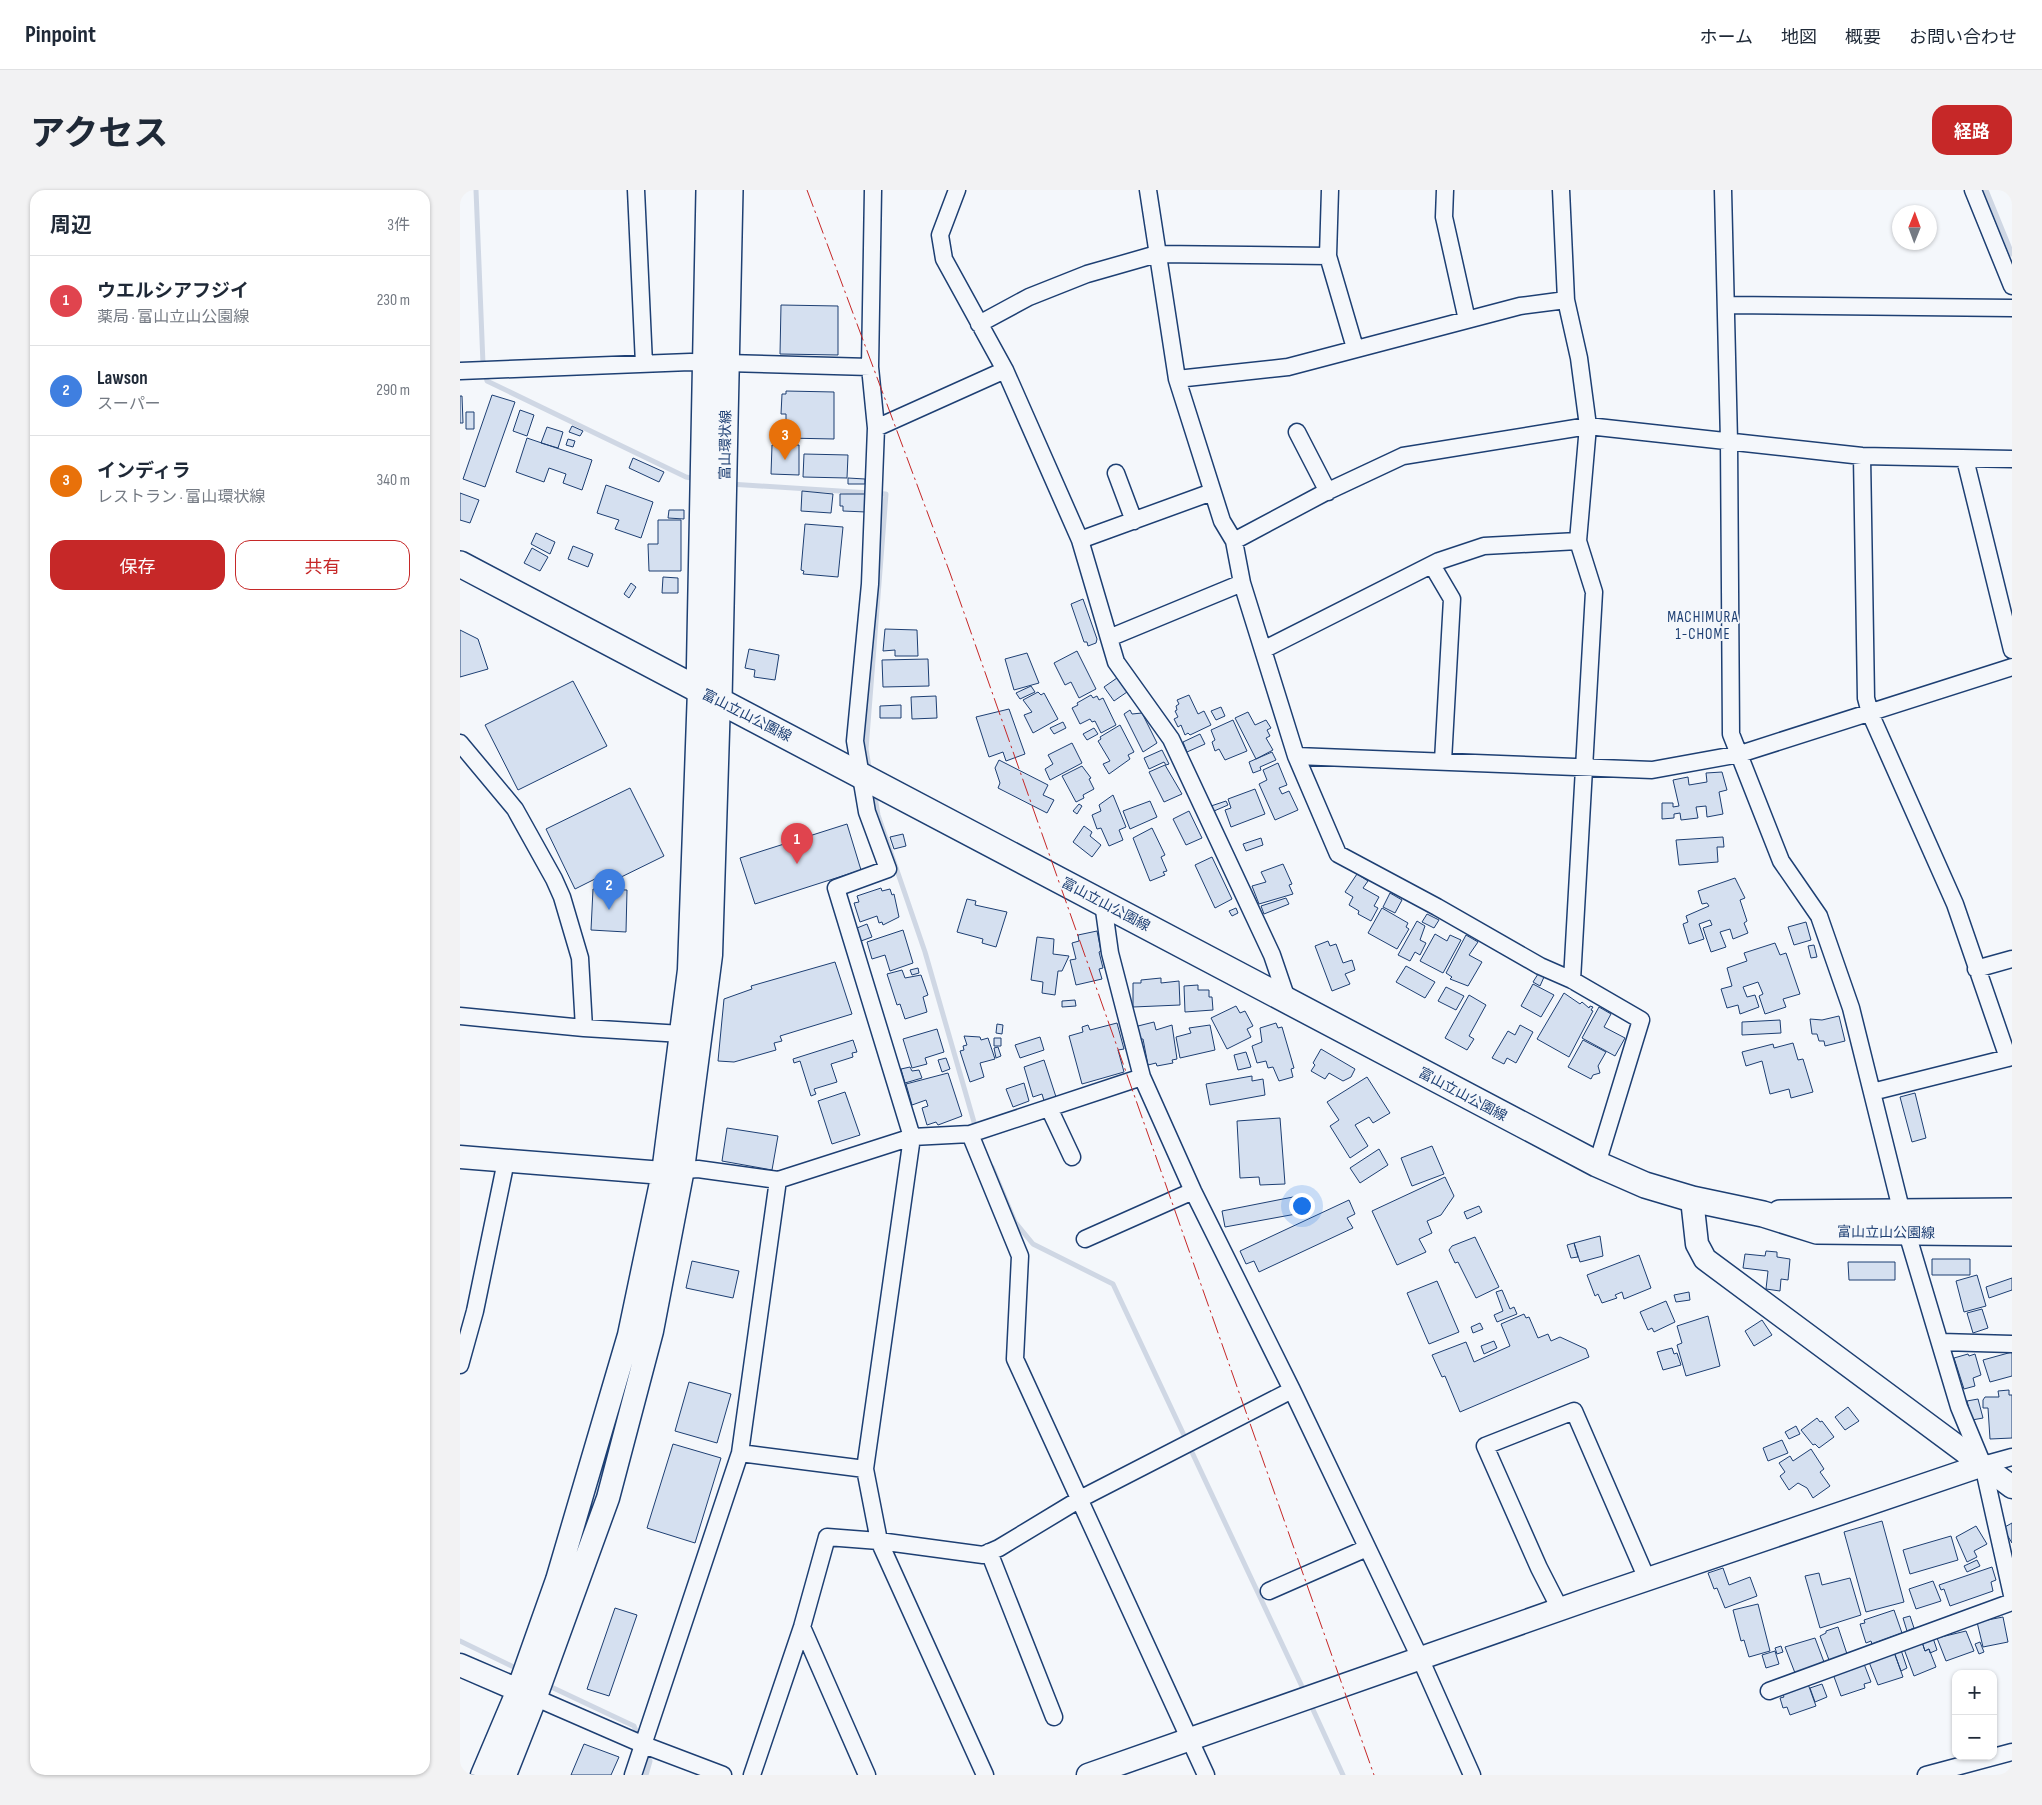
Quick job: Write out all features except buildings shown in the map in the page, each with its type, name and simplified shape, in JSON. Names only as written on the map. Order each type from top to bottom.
[{"type":"main road","name":"富山環状線","points":[[709,695],[716,362],[710,190]]},
{"type":"main road","name":"富山環状線","points":[[716,362],[730,190]]},
{"type":"main road","name":"富山立山公園線","points":[[460,564],[1597,1164],[1646,1185],[1692,1199],[1763,1214],[1818,1211],[1904,1223],[2012,1233]]},
{"type":"main road","name":"富山立山公園線","points":[[1904,1223],[2012,1211]]},
{"type":"street","points":[[636,190],[644,364]]},
{"type":"street","points":[[873,190],[870,368],[876,428],[870,584],[855,741],[867,812],[888,869],[836,888],[912,1137],[865,1469],[879,1541],[985,1775]]},
{"type":"street","points":[[957,190],[940,235],[944,259],[1005,370],[1080,540],[1116,662],[1171,739],[1272,955],[1287,999]]},
{"type":"street","points":[[1148,190],[1178,379],[1222,521],[1234,541],[1242,583],[1296,756],[1338,854],[1437,907],[1540,966],[1572,980],[1641,1020],[1597,1164]]},
{"type":"street","points":[[1330,190],[1328,256],[1355,348]]},
{"type":"street","points":[[1445,190],[1444,217],[1467,320]]},
{"type":"street","points":[[1561,190],[1566,300],[1579,358],[1588,426],[1578,541],[1594,592],[1572,980]]},
{"type":"street","points":[[1723,190],[1729,441],[1731,734],[1781,860],[1819,916],[1851,1008],[1904,1223],[1959,1407],[1983,1465],[2012,1595]]},
{"type":"street","points":[[1973,190],[2012,286]]},
{"type":"street","points":[[979,324],[1029,297],[1087,274],[1158,254],[1328,256]]},
{"type":"street","points":[[1178,379],[1288,367],[1520,306],[1566,300]]},
{"type":"street","points":[[1726,306],[2012,308]]},
{"type":"street","points":[[460,371],[716,362],[870,368]]},
{"type":"street","points":[[876,428],[1005,370]]},
{"type":"street","points":[[1234,541],[1328,492],[1403,456],[1588,426],[1862,456],[2012,460]]},
{"type":"street","points":[[1297,432],[1328,492]]},
{"type":"street","points":[[1862,456],[1866,698],[1870,714],[1955,904],[1976,969],[2010,1058],[1872,1092]]},
{"type":"street","points":[[1965,458],[2012,650]]},
{"type":"street","points":[[1116,473],[1134,521]]},
{"type":"street","points":[[1080,540],[1212,492]]},
{"type":"street","points":[[1263,650],[1432,565],[1484,546],[1578,541]]},
{"type":"street","points":[[1432,565],[1452,599],[1443,761]]},
{"type":"street","points":[[1109,638],[1242,583]]},
{"type":"street","points":[[1296,756],[1652,770],[1740,754],[1870,714],[2012,667]]},
{"type":"street","points":[[673,1171],[709,695]]},
{"type":"street","points":[[505,1775],[557,1580],[629,1335],[673,1171],[711,955],[709,695]]},
{"type":"street","points":[[460,743],[515,809],[562,898],[580,958],[584,1028]]},
{"type":"street","points":[[1103,903],[1110,953],[1142,1077],[1194,1191],[1292,1390],[1420,1658],[1472,1775]]},
{"type":"street","points":[[1976,969],[2012,959]]},
{"type":"street","points":[[460,1016],[584,1028],[682,1034]]},
{"type":"street","points":[[460,1157],[778,1180],[912,1137],[970,1134],[1142,1077]]},
{"type":"street","points":[[1049,1108],[1072,1157]]},
{"type":"street","points":[[970,1134],[1020,1256],[1015,1359],[1206,1775]]},
{"type":"street","points":[[460,1365],[476,1311],[506,1161]]},
{"type":"street","points":[[633,1775],[740,1454],[778,1180]]},
{"type":"street","points":[[1085,1240],[1194,1191]]},
{"type":"street","points":[[1692,1199],[1698,1244],[1705,1259],[2012,1487]]},
{"type":"street","points":[[1941,1342],[2012,1344]]},
{"type":"street","points":[[752,1775],[802,1627],[827,1538],[879,1541],[983,1554],[990,1552],[1080,1499],[1292,1390]]},
{"type":"street","points":[[1560,1609],[1539,1568],[1485,1446],[1574,1411],[1647,1579]]},
{"type":"street","points":[[740,1454],[865,1469]]},
{"type":"street","points":[[1088,1775],[1647,1579],[1983,1465],[2012,1457]]},
{"type":"street","points":[[1269,1590],[1367,1548]]},
{"type":"street","points":[[990,1552],[1054,1717]]},
{"type":"street","points":[[1769,1690],[2012,1602]]},
{"type":"street","points":[[802,1627],[867,1775]]},
{"type":"street","points":[[460,1665],[644,1745],[723,1775]]},
{"type":"street","points":[[482,1775],[527,1694]]},
{"type":"street","points":[[1926,1775],[2012,1752]]},
{"type":"waterway","points":[[476,190],[483,364],[487,381],[686,477],[696,479]]},
{"type":"waterway","points":[[1986,190],[2012,254]]},
{"type":"waterway","points":[[730,484],[886,494],[866,749],[870,773]]},
{"type":"waterway","points":[[874,791],[878,815],[925,952],[976,1129]]},
{"type":"waterway","points":[[992,1167],[1015,1222],[1033,1244],[1113,1284],[1305,1693]]},
{"type":"waterway","points":[[460,1641],[520,1670]]},
{"type":"waterway","points":[[547,1685],[634,1726],[639,1738]]},
{"type":"waterway","points":[[1310,1703],[1343,1775]]},
{"type":"waterway","points":[[645,1750],[650,1761],[646,1775]]},
{"type":"power","points":[[807,190],[950,573],[1374,1775]]},
{"type":"place","name":"インディラ","points":[[785,460]]},
{"type":"place","name":"ウエルシアフジイ","points":[[797,864]]},
{"type":"place","name":"Lawson","points":[[609,910]]},
{"type":"district","name":"MACHIMURA 1-CHOME","points":[[1703,626]]}]
